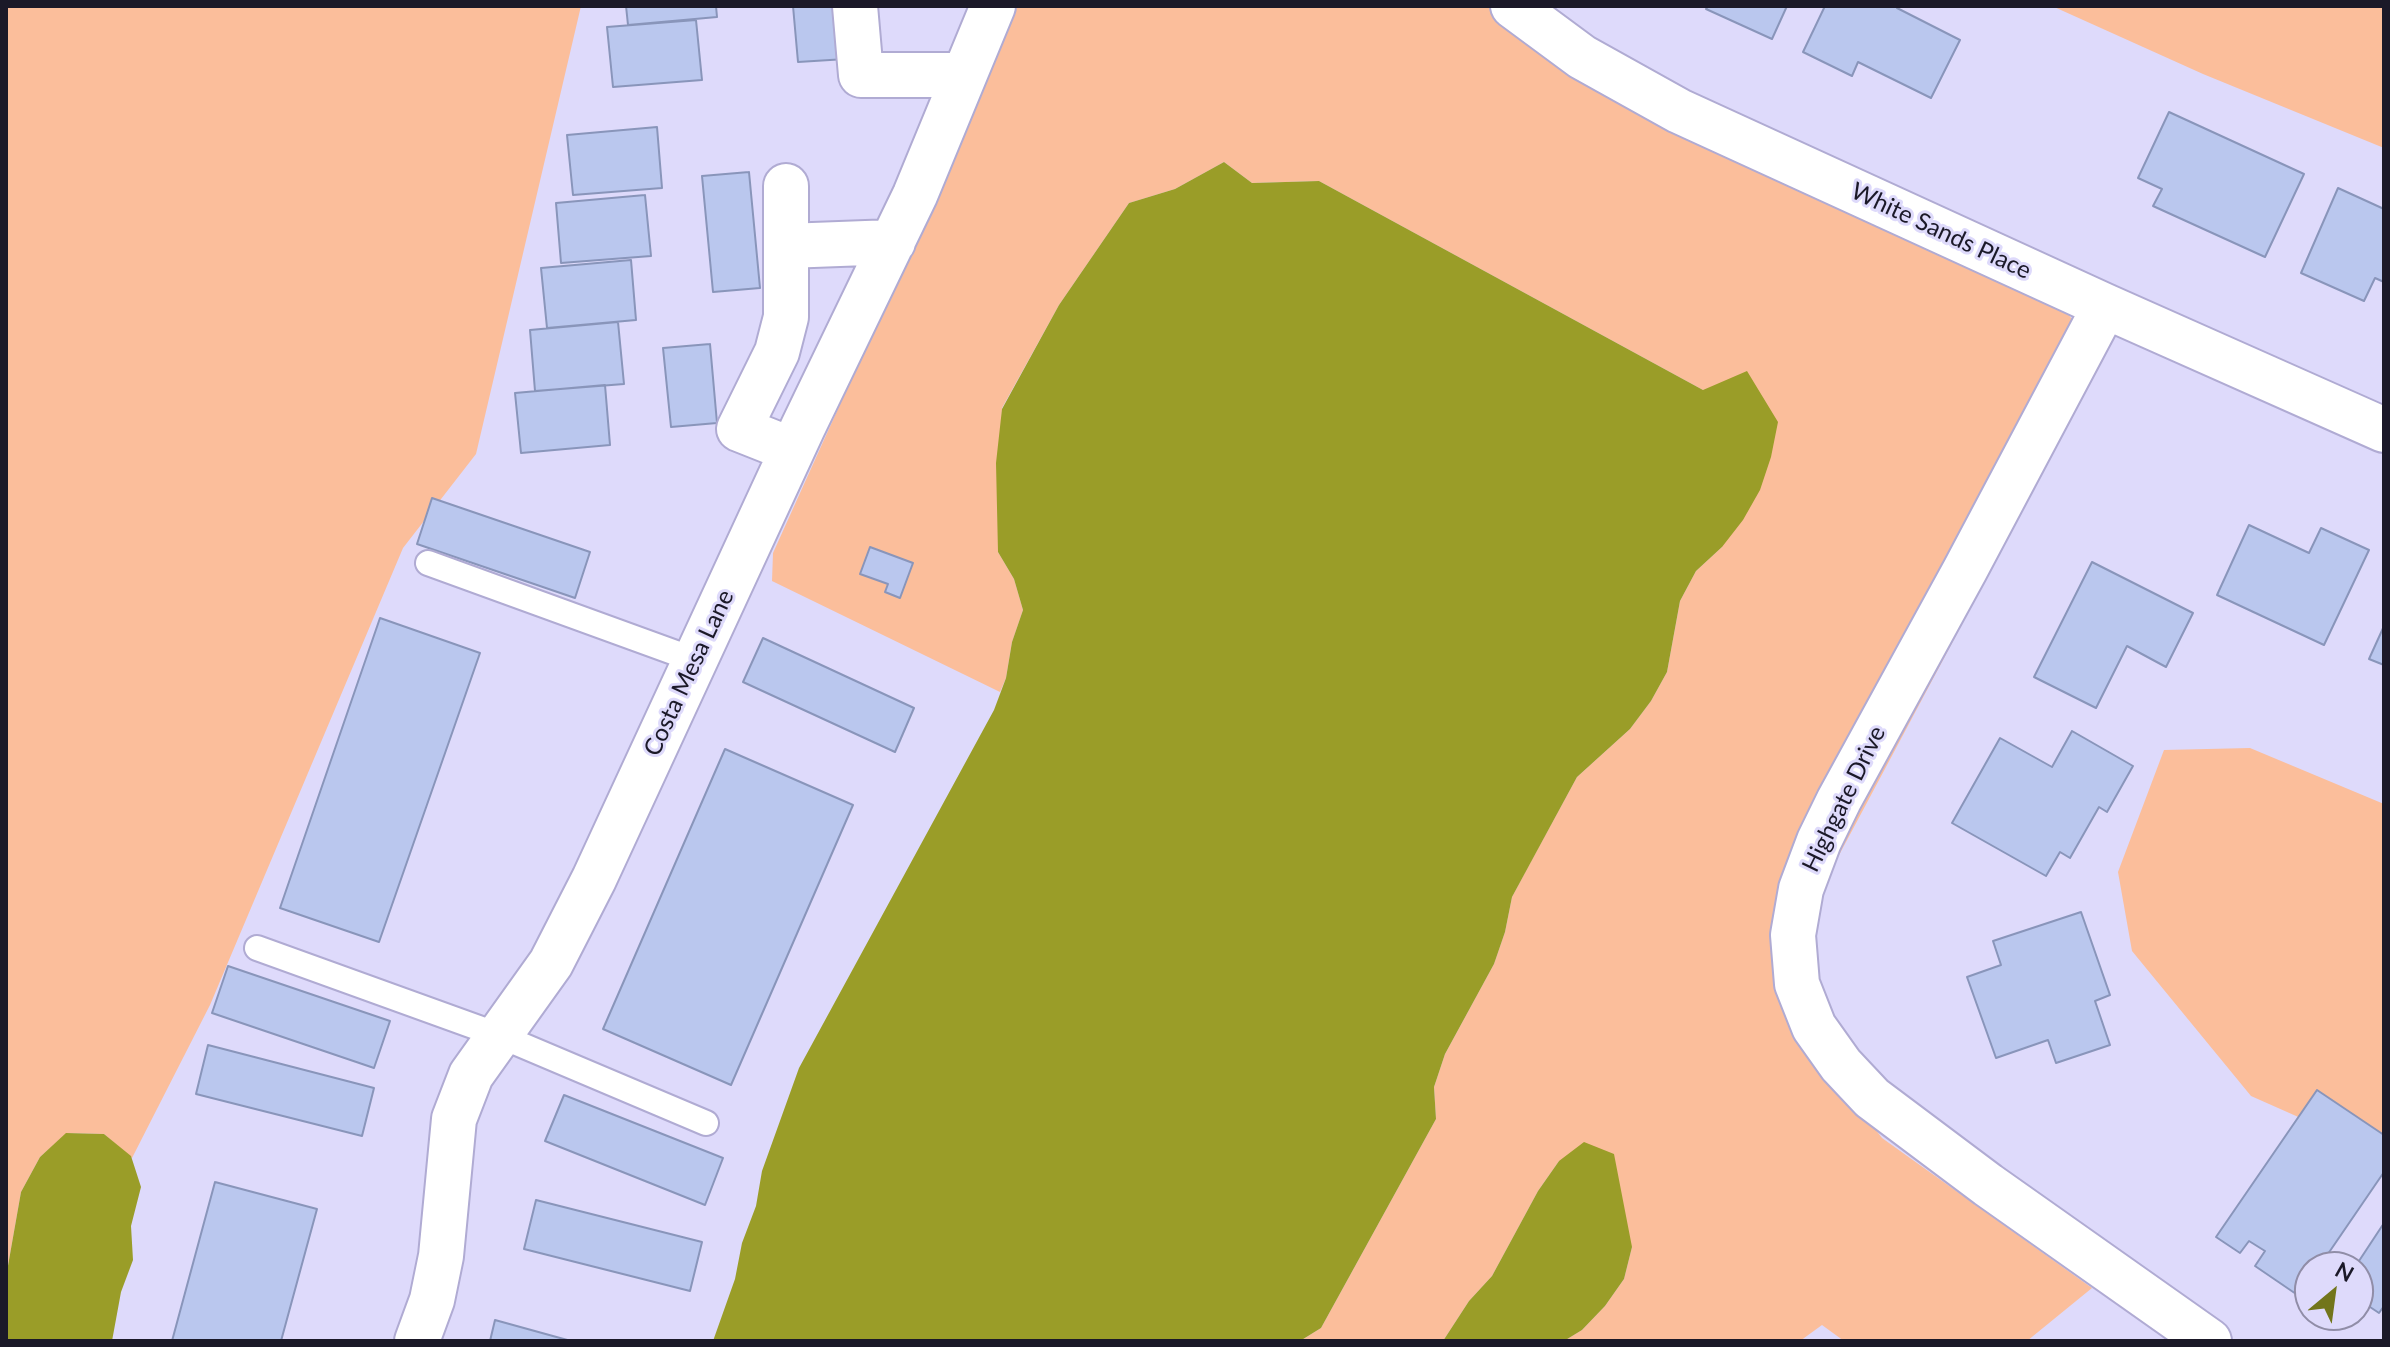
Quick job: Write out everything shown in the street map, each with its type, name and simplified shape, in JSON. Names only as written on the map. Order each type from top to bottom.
[{"type":"street","points":[[855,6],[861,75],[964,75]]},
{"type":"street","name":"Costa Mesa Lane","points":[[417,1341],[432,1300],[441,1256],[454,1119],[471,1075],[551,963],[594,879],[792,450],[915,195],[993,6]]},
{"type":"street","name":"White Sands Place","points":[[1513,6],[1582,57],[1679,111],[2384,430]]},
{"type":"street","points":[[786,186],[786,317],[777,352],[739,429],[792,450]]},
{"type":"street","points":[[786,246],[893,242]]},
{"type":"street","name":"Highgate Drive","points":[[2105,306],[1819,841],[1801,889],[1793,935],[1797,984],[1814,1027],[1841,1065],[1872,1098],[1988,1185],[2209,1341]]},
{"type":"lane","points":[[428,563],[695,660]]},
{"type":"lane","points":[[257,948],[498,1035],[706,1123]]},
{"type":"shaded area","points":[[6,6],[581,6],[476,454],[403,548],[210,1005],[132,1158],[104,1134],[67,1133],[40,1157],[21,1192],[6,1277]]},
{"type":"shaded area","points":[[1013,6],[1523,6],[2053,296],[2104,358],[1790,947],[1792,1019],[1882,1138],[2092,1288],[2027,1341],[1844,1341],[1822,1325],[1800,1341],[1564,1341],[1582,1330],[1605,1306],[1624,1279],[1632,1247],[1559,1161],[1538,1191],[1492,1276],[1469,1301],[1443,1341],[1300,1341],[1321,1328],[1436,1119],[1434,1087],[1445,1054],[1494,964],[1512,897],[1577,777],[1630,729],[1651,701],[1667,672],[1680,601],[1696,571],[1722,547],[1703,390],[1319,181],[1252,183],[1224,162],[1175,189],[1129,203],[1059,305],[1002,408],[998,552],[1014,579],[1023,610],[1000,692],[772,581],[773,553],[969,118]]},
{"type":"shaded area","points":[[2052,6],[2384,6],[2384,148],[2203,74]]},
{"type":"shaded area","points":[[1224,162],[1252,183],[1319,181],[1703,390],[1747,371],[1778,422],[1760,490],[1743,520],[1722,547],[1696,571],[1680,601],[1667,672],[1651,701],[1630,729],[1577,777],[1512,897],[1494,964],[1445,1054],[1434,1087],[1436,1119],[1321,1328],[1300,1341],[713,1341],[735,1279],[742,1243],[756,1206],[762,1171],[799,1068],[994,710],[1006,678],[1012,642],[1023,610],[1014,579],[998,552],[996,463],[1002,409],[1059,305],[1129,203],[1175,189]]},
{"type":"shaded area","points":[[2250,748],[2384,804],[2384,1155],[2251,1096],[2132,951],[2118,872],[2164,750]]},
{"type":"shaded area","points":[[66,1133],[104,1134],[131,1156],[141,1187],[131,1226],[133,1260],[121,1292],[112,1341],[6,1341],[6,1277],[21,1192],[40,1157]]},
{"type":"shaded area","points":[[1584,1142],[1614,1154],[1632,1247],[1624,1279],[1605,1306],[1582,1330],[1564,1341],[1443,1341],[1469,1301],[1492,1276],[1538,1191],[1559,1161]]},
{"type":"building","points":[[626,6],[716,6],[717,17],[628,25]]},
{"type":"building","points":[[793,6],[841,6],[846,59],[798,62]]},
{"type":"building","points":[[1708,6],[1787,6],[1772,39],[1706,9]]},
{"type":"building","points":[[1825,6],[1898,6],[1960,40],[1931,98],[1858,62],[1852,76],[1803,52]]},
{"type":"building","points":[[696,20],[702,80],[613,87],[607,27]]},
{"type":"building","points":[[2169,112],[2304,174],[2265,257],[2153,206],[2162,189],[2138,178]]},
{"type":"building","points":[[657,127],[662,188],[573,195],[567,135]]},
{"type":"building","points":[[749,172],[760,288],[713,292],[702,176]]},
{"type":"building","points":[[2338,188],[2384,209],[2384,282],[2375,278],[2364,301],[2301,273]]},
{"type":"building","points":[[645,195],[651,256],[561,263],[556,203]]},
{"type":"building","points":[[631,260],[636,320],[547,328],[541,268]]},
{"type":"building","points":[[618,322],[624,384],[535,391],[530,330]]},
{"type":"building","points":[[710,344],[717,423],[671,427],[663,348]]},
{"type":"building","points":[[605,385],[610,445],[521,453],[515,393]]},
{"type":"building","points":[[432,498],[590,552],[575,598],[417,544]]},
{"type":"building","points":[[2249,525],[2309,553],[2321,528],[2369,550],[2324,645],[2217,595]]},
{"type":"building","points":[[870,547],[913,563],[900,598],[885,592],[888,584],[860,574]]},
{"type":"building","points":[[2092,562],[2193,613],[2166,667],[2127,646],[2096,708],[2034,677]]},
{"type":"building","points":[[380,618],[480,653],[379,942],[280,908]]},
{"type":"building","points":[[2384,626],[2384,665],[2369,659]]},
{"type":"building","points":[[763,638],[914,708],[895,752],[743,682]]},
{"type":"building","points":[[2072,731],[2133,766],[2107,812],[2099,807],[2070,858],[2060,852],[2046,876],[1952,823],[2000,738],[2052,767]]},
{"type":"building","points":[[725,749],[853,805],[731,1085],[603,1029]]},
{"type":"building","points":[[2081,912],[2110,995],[2095,1001],[2110,1045],[2056,1063],[2048,1040],[1996,1058],[1967,977],[2001,965],[1993,941]]},
{"type":"building","points":[[228,966],[390,1021],[374,1068],[212,1013]]},
{"type":"building","points":[[208,1045],[374,1088],[362,1136],[196,1094]]},
{"type":"building","points":[[2317,1090],[2384,1135],[2384,1172],[2330,1251],[2294,1251],[2294,1293],[2255,1266],[2265,1251],[2249,1241],[2240,1253],[2216,1237]]},
{"type":"building","points":[[564,1095],[723,1158],[705,1205],[545,1141]]},
{"type":"building","points":[[215,1182],[317,1209],[281,1341],[172,1341]]},
{"type":"building","points":[[536,1200],[702,1242],[690,1291],[524,1249]]},
{"type":"building","points":[[2384,1223],[2384,1306],[2379,1313],[2374,1310],[2374,1251],[2366,1251]]},
{"type":"building","points":[[495,1320],[571,1341],[490,1341]]}]
